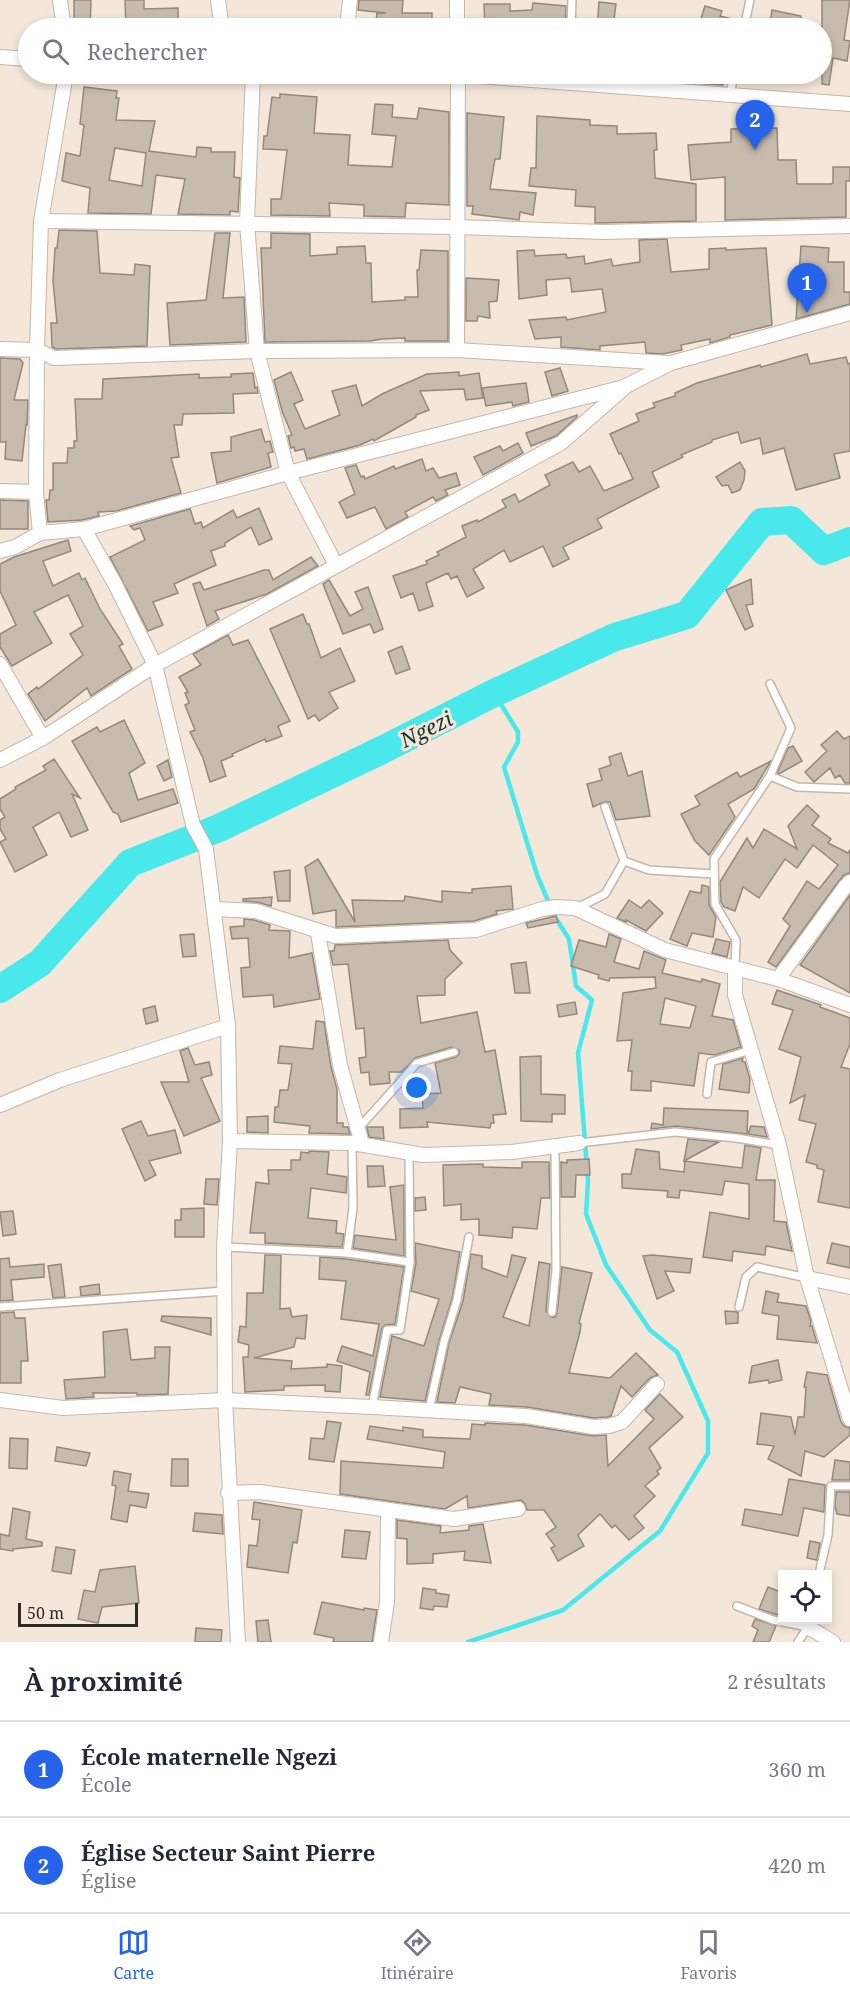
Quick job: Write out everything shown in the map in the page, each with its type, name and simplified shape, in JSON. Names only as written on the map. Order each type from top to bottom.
[{"type":"street","points":[[60,0],[63,18]]},
{"type":"street","points":[[218,0],[221,18]]},
{"type":"street","points":[[348,18],[350,0]]},
{"type":"street","points":[[457,0],[458,18]]},
{"type":"street","points":[[0,57],[18,58]]},
{"type":"street","points":[[40,533],[36,492],[41,221],[64,84]]},
{"type":"street","points":[[253,84],[247,223],[257,351],[288,473],[336,565]]},
{"type":"street","points":[[457,350],[458,84]]},
{"type":"street","points":[[629,84],[850,104]]},
{"type":"street","points":[[41,221],[456,227],[604,232],[850,226]]},
{"type":"street","points":[[0,551],[15,547],[40,533],[84,529],[288,473],[624,387],[671,363],[850,313]]},
{"type":"street","points":[[0,349],[37,350],[54,358],[257,351],[457,350],[671,363]]},
{"type":"street","points":[[0,760],[43,738],[154,665],[561,443],[624,387]]},
{"type":"street","points":[[0,491],[36,492]]},
{"type":"street","points":[[84,529],[115,584],[154,665],[193,825],[206,849],[215,909],[228,1026],[230,1141],[225,1247],[225,1400],[228,1493],[238,1642]]},
{"type":"street","points":[[0,664],[43,738]]},
{"type":"street","points":[[778,979],[844,887],[850,882]]},
{"type":"street","points":[[215,909],[256,911],[318,933],[335,936],[476,930],[542,909],[556,907],[575,909],[665,950],[778,979],[850,1005]]},
{"type":"street","points":[[318,933],[340,1065],[358,1129],[357,1144]]},
{"type":"street","points":[[735,969],[735,994],[778,1145],[807,1278],[848,1404],[850,1419]]},
{"type":"street","points":[[0,1105],[60,1080],[228,1026]]},
{"type":"street","points":[[230,1141],[357,1144],[423,1155],[512,1152],[586,1143]]},
{"type":"street","points":[[807,1278],[850,1287]]},
{"type":"street","points":[[0,1400],[63,1408],[225,1400],[526,1416],[594,1427],[622,1422],[657,1384]]},
{"type":"street","points":[[228,1493],[260,1492],[454,1519],[518,1509]]},
{"type":"street","points":[[381,1642],[387,1602],[388,1511]]},
{"type":"street","points":[[809,1624],[833,1642]]},
{"type":"lane","points":[[571,18],[572,0]]},
{"type":"lane","points":[[746,18],[750,0]]},
{"type":"lane","points":[[730,94],[732,84]]},
{"type":"lane","points":[[735,969],[736,940],[715,904],[714,859],[770,776],[791,728],[770,684]]},
{"type":"lane","points":[[770,776],[797,787],[850,789]]},
{"type":"lane","points":[[604,807],[624,861],[649,870],[714,874]]},
{"type":"lane","points":[[575,909],[605,894],[624,861]]},
{"type":"lane","points":[[707,1094],[711,1062],[751,1050]]},
{"type":"lane","points":[[358,1129],[417,1063],[454,1052]]},
{"type":"lane","points":[[586,1143],[675,1132],[778,1145]]},
{"type":"lane","points":[[347,1253],[353,1208],[357,1144]]},
{"type":"lane","points":[[552,1312],[556,1270],[555,1147]]},
{"type":"lane","points":[[372,1407],[387,1330],[400,1330],[410,1262],[409,1152]]},
{"type":"lane","points":[[429,1410],[444,1342],[457,1300],[469,1237]]},
{"type":"lane","points":[[225,1247],[347,1253],[410,1262]]},
{"type":"lane","points":[[739,1307],[746,1277],[757,1267],[807,1278]]},
{"type":"lane","points":[[0,1307],[225,1291]]},
{"type":"lane","points":[[820,1570],[828,1535],[831,1486],[850,1486]]},
{"type":"lane","points":[[737,1606],[778,1620]]},
{"type":"lane","points":[[798,1642],[807,1624]]},
{"type":"building","points":[[74,0],[91,0],[90,18],[74,18]]},
{"type":"building","points":[[125,0],[144,0],[144,9],[178,8],[178,18],[126,18]]},
{"type":"building","points":[[359,0],[403,0],[402,13],[432,13],[432,18],[376,18],[377,13],[386,13],[358,10]]},
{"type":"building","points":[[822,0],[850,0],[844,40],[850,41],[847,61],[833,58],[832,65],[832,18],[822,18]]},
{"type":"building","points":[[599,2],[616,4],[614,18],[598,18]]},
{"type":"building","points":[[533,3],[566,6],[565,18],[485,18],[484,4],[510,4],[510,11],[532,10]]},
{"type":"building","points":[[705,6],[722,11],[720,16],[728,18],[701,18]]},
{"type":"building","points":[[772,10],[801,16],[801,18],[771,18]]},
{"type":"building","points":[[84,87],[117,91],[116,98],[119,98],[116,120],[155,121],[149,151],[196,157],[197,147],[211,148],[211,152],[235,152],[234,177],[240,178],[238,212],[230,211],[230,215],[178,214],[185,179],[156,175],[151,214],[88,213],[90,188],[62,181],[66,153],[80,156],[84,125],[80,124]],"holes":[[[115,148],[146,153],[142,186],[109,180]]]},
{"type":"building","points":[[280,94],[317,97],[314,133],[350,135],[348,165],[392,167],[396,136],[372,134],[375,104],[393,105],[392,117],[417,119],[419,108],[449,112],[449,205],[406,203],[405,217],[364,216],[364,205],[329,203],[330,216],[271,215],[271,199],[281,199],[287,150],[263,149],[272,97],[280,98]]},
{"type":"building","points":[[467,113],[504,117],[500,159],[495,159],[490,189],[536,193],[533,215],[520,212],[519,220],[472,214],[473,206],[467,206]]},
{"type":"building","points":[[537,116],[590,120],[590,125],[617,126],[617,134],[656,133],[655,178],[696,184],[696,221],[595,223],[595,207],[575,206],[576,190],[529,186],[531,168],[536,168]]},
{"type":"building","points":[[777,128],[778,160],[796,160],[797,184],[831,184],[833,183],[833,167],[850,167],[850,181],[846,181],[846,217],[725,220],[725,177],[691,180],[688,145],[731,142],[731,129]]},
{"type":"building","points":[[59,230],[97,231],[100,273],[134,275],[135,264],[150,266],[147,346],[56,349],[52,347],[51,323],[57,323],[53,281],[55,248],[57,248]]},
{"type":"building","points":[[215,233],[230,233],[223,298],[244,297],[246,342],[170,345],[167,303],[206,300]]},
{"type":"building","points":[[271,233],[310,234],[310,256],[337,254],[337,247],[365,246],[366,263],[371,263],[372,302],[418,297],[417,270],[419,270],[421,250],[448,251],[448,341],[405,341],[405,338],[370,341],[265,342],[261,248],[271,248]]},
{"type":"building","points":[[667,239],[671,272],[709,269],[709,249],[766,248],[772,325],[730,335],[730,337],[710,343],[710,339],[681,345],[682,350],[663,354],[646,353],[645,342],[600,346],[600,350],[561,347],[561,337],[535,339],[529,320],[566,317],[567,320],[606,312],[602,289],[572,292],[570,278],[546,280],[547,295],[519,299],[517,251],[534,250],[535,256],[566,254],[567,258],[584,256],[585,264],[611,259],[613,266],[640,262],[639,240]]},
{"type":"building","points":[[801,246],[829,248],[828,262],[844,262],[844,292],[850,292],[850,304],[796,319]]},
{"type":"building","points":[[466,278],[499,280],[497,301],[489,302],[490,318],[478,316],[477,321],[466,321]]},
{"type":"building","points":[[807,354],[810,364],[846,357],[848,364],[850,363],[850,451],[834,454],[840,478],[796,490],[784,448],[763,454],[760,438],[741,443],[738,432],[712,440],[652,472],[659,487],[597,519],[602,528],[563,547],[569,559],[553,567],[543,546],[510,562],[504,550],[473,569],[484,588],[467,597],[457,576],[451,579],[448,573],[426,583],[433,606],[419,611],[413,593],[401,598],[393,576],[427,564],[426,561],[439,555],[437,552],[466,537],[462,526],[477,520],[478,522],[506,507],[502,500],[515,494],[519,502],[550,485],[545,475],[573,462],[579,472],[590,466],[604,491],[633,479],[610,434],[639,421],[636,414],[655,407],[653,403],[675,396],[675,393],[697,383]]},
{"type":"building","points":[[0,358],[20,359],[23,363],[14,400],[28,400],[22,461],[5,459],[6,442],[0,442]]},
{"type":"building","points":[[560,368],[568,391],[552,396],[545,372]]},
{"type":"building","points":[[291,372],[303,400],[294,404],[305,429],[340,415],[332,391],[356,385],[362,406],[382,394],[427,374],[459,372],[459,376],[479,373],[483,398],[466,400],[464,389],[420,391],[429,410],[416,415],[374,441],[373,439],[360,445],[307,459],[304,449],[295,451],[294,447],[291,448],[288,436],[292,435],[282,411],[274,380]]},
{"type":"building","points":[[253,373],[258,393],[233,394],[234,413],[183,414],[182,425],[174,425],[179,457],[171,458],[181,493],[116,511],[98,512],[99,516],[82,520],[48,522],[46,500],[49,500],[50,490],[53,490],[53,463],[67,463],[68,448],[74,448],[74,441],[77,441],[75,399],[102,399],[103,379],[199,374],[199,378],[231,377],[231,374]]},
{"type":"building","points":[[526,383],[529,402],[513,406],[512,402],[486,406],[482,388]]},
{"type":"building","points":[[577,415],[556,436],[531,446],[526,433]]},
{"type":"building","points":[[261,429],[265,442],[270,441],[273,452],[268,453],[271,467],[217,483],[211,453],[231,451],[231,437]]},
{"type":"building","points":[[518,443],[523,453],[483,475],[474,457],[500,446],[503,451]]},
{"type":"building","points":[[422,459],[426,471],[433,468],[439,478],[456,473],[460,485],[445,490],[448,495],[436,501],[433,497],[405,512],[408,517],[386,529],[375,507],[347,518],[339,502],[355,494],[345,468],[356,465],[361,477],[364,476],[365,479],[394,466],[395,469]]},
{"type":"building","points":[[740,462],[745,471],[744,480],[740,490],[732,493],[728,485],[722,486],[716,477]]},
{"type":"building","points":[[0,500],[28,501],[28,529],[0,529]]},
{"type":"building","points":[[259,508],[272,539],[259,545],[251,527],[225,543],[225,546],[211,551],[216,565],[174,584],[178,593],[153,602],[163,625],[148,631],[110,557],[145,540],[140,528],[134,530],[130,526],[190,509],[195,524],[201,522],[203,528],[233,510],[237,518]]},
{"type":"building","points":[[68,540],[71,551],[43,561],[53,586],[79,573],[82,580],[85,578],[100,609],[123,644],[119,646],[132,669],[91,696],[87,688],[45,721],[28,694],[83,655],[70,634],[83,626],[68,595],[34,612],[52,643],[12,666],[0,647],[0,634],[16,625],[0,591],[0,564],[14,557]]},
{"type":"building","points":[[311,557],[318,566],[267,594],[215,611],[219,619],[207,626],[193,584],[200,582],[204,590],[264,570],[269,570],[273,580]]},
{"type":"building","points":[[751,579],[753,604],[746,605],[753,626],[745,630],[726,590]]},
{"type":"building","points":[[329,580],[350,616],[363,609],[355,592],[368,587],[383,629],[374,633],[370,624],[343,634],[323,584]]},
{"type":"building","points":[[303,614],[321,658],[340,648],[355,681],[329,692],[338,708],[319,721],[315,715],[308,719],[270,629]]},
{"type":"building","points":[[228,635],[233,645],[248,640],[290,721],[278,726],[282,736],[266,742],[265,739],[221,761],[226,776],[210,782],[203,758],[190,732],[195,730],[185,705],[189,703],[185,693],[188,692],[179,677],[201,665],[193,654]]},
{"type":"building","points":[[402,646],[410,669],[396,674],[388,652]]},
{"type":"building","points":[[124,720],[145,763],[129,773],[138,800],[173,789],[178,803],[121,822],[72,741],[97,727],[100,732]]},
{"type":"building","points":[[837,731],[844,739],[850,736],[850,783],[845,783],[840,775],[835,778],[830,768],[814,782],[805,772],[827,751],[821,745]]},
{"type":"building","points":[[793,746],[802,761],[777,773],[788,748]]},
{"type":"building","points":[[621,753],[628,776],[642,771],[650,816],[616,820],[610,802],[593,807],[587,784],[602,780],[599,769],[611,765],[609,757]]},
{"type":"building","points":[[54,759],[80,798],[72,794],[88,830],[71,837],[59,812],[33,827],[47,855],[15,872],[0,842],[6,839],[0,829],[0,820],[5,817],[0,809],[0,799],[16,789],[15,787],[46,770],[43,766]]},
{"type":"building","points":[[168,760],[172,777],[164,781],[157,766]]},
{"type":"building","points":[[771,761],[754,789],[728,804],[735,817],[709,855],[695,841],[681,814],[700,805],[695,796],[737,772],[740,777]]},
{"type":"building","points":[[807,805],[819,816],[812,825],[831,839],[828,843],[848,853],[850,850],[850,873],[844,875],[838,882],[776,967],[768,962],[790,926],[783,919],[807,881],[819,889],[838,865],[813,845],[797,868],[785,859],[759,898],[743,887],[735,911],[724,907],[721,902],[720,882],[747,838],[753,848],[764,829],[797,849],[788,826]]},
{"type":"building","points":[[318,859],[355,922],[352,900],[404,901],[405,896],[442,902],[442,891],[472,893],[472,889],[511,886],[513,909],[496,911],[497,914],[474,921],[336,927],[336,910],[313,914],[305,867]]},
{"type":"building","points":[[290,870],[290,901],[278,901],[274,872]]},
{"type":"building","points":[[702,885],[709,887],[709,905],[716,917],[713,937],[692,933],[687,946],[670,939],[690,891],[701,893]]},
{"type":"building","points":[[850,895],[850,993],[800,965]]},
{"type":"building","points":[[272,897],[271,906],[243,901],[243,899]]},
{"type":"building","points":[[629,900],[641,908],[649,900],[663,913],[646,931],[626,920],[626,922],[617,918]]},
{"type":"building","points":[[556,916],[558,922],[528,928],[526,923]]},
{"type":"building","points":[[244,919],[270,925],[269,930],[290,931],[289,958],[312,953],[320,999],[274,1007],[273,995],[243,997],[241,968],[250,967],[248,938],[232,939],[230,927],[244,926]]},
{"type":"building","points":[[194,934],[196,956],[183,957],[180,935]]},
{"type":"building","points":[[609,934],[621,939],[614,962],[639,969],[644,951],[666,960],[662,973],[720,984],[712,1016],[733,1020],[741,1047],[715,1055],[699,1053],[694,1086],[651,1081],[651,1091],[631,1090],[632,1071],[628,1071],[632,1040],[617,1041],[623,993],[656,988],[655,977],[610,978],[609,981],[598,978],[599,975],[571,966],[579,940],[606,947]],"holes":[[[665,998],[696,1006],[690,1028],[660,1024]]]},
{"type":"building","points":[[716,939],[730,942],[727,957],[712,953]]},
{"type":"building","points":[[448,940],[450,950],[462,963],[445,979],[445,995],[417,996],[421,1023],[477,1012],[485,1052],[495,1050],[506,1114],[493,1115],[494,1123],[491,1123],[490,1128],[427,1122],[428,1127],[400,1128],[400,1109],[423,1108],[422,1094],[441,1093],[435,1063],[456,1057],[459,1050],[452,1047],[415,1058],[402,1072],[389,1072],[390,1083],[370,1085],[369,1072],[361,1073],[359,1058],[366,1057],[364,1028],[356,1029],[348,964],[333,965],[330,951],[334,951],[335,945]]},
{"type":"building","points":[[526,962],[530,993],[515,993],[511,964]]},
{"type":"building","points":[[777,990],[850,1018],[850,1044],[841,1067],[850,1069],[850,1208],[818,1202],[824,1170],[806,1162],[816,1124],[799,1120],[805,1095],[790,1103],[801,1057],[779,1049],[793,1010],[772,1004]]},
{"type":"building","points":[[575,1002],[577,1014],[559,1017],[557,1005]]},
{"type":"building","points":[[155,1006],[158,1021],[146,1024],[143,1009]]},
{"type":"building","points":[[316,1021],[324,1022],[337,1089],[337,1123],[343,1123],[343,1127],[348,1127],[350,1134],[309,1133],[310,1126],[274,1122],[280,1090],[288,1090],[292,1064],[278,1063],[280,1046],[313,1049]]},
{"type":"building","points":[[188,1048],[195,1065],[209,1062],[212,1075],[201,1078],[220,1121],[184,1136],[161,1082],[189,1082],[180,1051]]},
{"type":"building","points":[[541,1056],[541,1094],[565,1095],[565,1114],[552,1114],[552,1122],[521,1121],[520,1057]]},
{"type":"building","points":[[743,1058],[742,1061],[745,1062],[750,1079],[749,1093],[719,1089],[723,1064]]},
{"type":"building","points":[[664,1108],[748,1111],[747,1134],[676,1126],[651,1129],[652,1123],[663,1125]]},
{"type":"building","points":[[268,1116],[268,1133],[247,1132],[247,1117]]},
{"type":"building","points":[[141,1121],[148,1136],[175,1130],[181,1153],[149,1161],[156,1175],[145,1181],[122,1129]]},
{"type":"building","points":[[751,1126],[764,1127],[767,1137],[748,1134]]},
{"type":"building","points":[[367,1127],[383,1127],[384,1139],[369,1137]]},
{"type":"building","points":[[688,1139],[719,1142],[684,1161]]},
{"type":"building","points":[[745,1145],[761,1148],[756,1180],[775,1180],[774,1221],[786,1222],[792,1251],[766,1246],[765,1255],[733,1251],[732,1261],[703,1257],[710,1212],[749,1219],[749,1184],[725,1181],[722,1195],[680,1190],[679,1198],[667,1197],[668,1191],[622,1188],[622,1174],[631,1174],[636,1149],[659,1152],[660,1169],[684,1172],[685,1161],[742,1168]]},
{"type":"building","points":[[309,1151],[329,1152],[327,1174],[347,1177],[346,1193],[311,1188],[308,1218],[337,1221],[336,1233],[344,1234],[342,1247],[265,1243],[265,1233],[250,1233],[256,1182],[269,1184],[268,1170],[291,1170],[291,1160],[300,1160],[301,1152],[309,1153]]},
{"type":"building","points":[[589,1159],[590,1175],[576,1175],[575,1197],[561,1197],[561,1162]]},
{"type":"building","points":[[522,1162],[549,1162],[550,1198],[541,1198],[537,1229],[513,1227],[512,1238],[479,1235],[479,1219],[461,1220],[461,1204],[444,1206],[443,1165],[483,1164],[483,1167],[522,1168]]},
{"type":"building","points":[[367,1166],[383,1166],[385,1186],[368,1187]]},
{"type":"building","points":[[206,1179],[219,1179],[217,1205],[204,1204]]},
{"type":"building","points":[[404,1185],[404,1256],[353,1248],[355,1235],[396,1240],[390,1187]]},
{"type":"building","points":[[425,1197],[426,1210],[415,1211],[415,1198]]},
{"type":"building","points":[[204,1208],[204,1237],[175,1237],[175,1220],[181,1220],[181,1209]]},
{"type":"building","points":[[13,1211],[16,1234],[3,1236],[0,1212]]},
{"type":"building","points":[[415,1243],[460,1252],[452,1299],[439,1341],[425,1401],[380,1397],[392,1336],[424,1346],[439,1299],[411,1291],[416,1263]]},
{"type":"building","points":[[832,1243],[850,1247],[850,1268],[827,1263]]},
{"type":"building","points":[[471,1254],[482,1256],[482,1268],[507,1277],[512,1255],[526,1258],[503,1317],[529,1326],[539,1262],[550,1264],[546,1311],[551,1317],[555,1317],[557,1313],[562,1267],[592,1273],[569,1373],[610,1378],[636,1353],[658,1375],[650,1378],[632,1397],[621,1386],[611,1416],[607,1417],[594,1418],[527,1407],[489,1405],[491,1394],[460,1387],[455,1403],[437,1402],[449,1343],[463,1301]]},
{"type":"building","points":[[265,1255],[281,1255],[280,1309],[290,1308],[292,1317],[307,1315],[305,1339],[296,1338],[294,1347],[254,1358],[292,1361],[291,1369],[327,1367],[327,1364],[342,1366],[340,1392],[325,1391],[325,1385],[284,1386],[284,1390],[245,1392],[243,1357],[248,1357],[249,1345],[238,1342],[240,1326],[246,1327],[247,1293],[263,1293]]},
{"type":"building","points":[[643,1256],[692,1259],[690,1273],[665,1271],[674,1291],[657,1299]]},
{"type":"building","points":[[320,1257],[404,1267],[395,1324],[385,1325],[382,1328],[369,1395],[366,1395],[370,1372],[337,1361],[342,1346],[373,1356],[379,1324],[341,1319],[346,1281],[319,1279]]},
{"type":"building","points":[[9,1258],[10,1267],[44,1264],[44,1277],[11,1280],[13,1300],[0,1301],[0,1259]]},
{"type":"building","points":[[61,1264],[65,1297],[53,1298],[48,1266]]},
{"type":"building","points":[[99,1284],[100,1294],[81,1296],[80,1287]]},
{"type":"building","points":[[766,1291],[779,1294],[777,1302],[806,1306],[811,1321],[810,1326],[812,1326],[817,1343],[777,1339],[779,1316],[762,1313]]},
{"type":"building","points":[[725,1311],[738,1312],[738,1323],[726,1324]]},
{"type":"building","points":[[14,1312],[15,1318],[25,1318],[28,1361],[21,1361],[21,1383],[0,1383],[0,1313]]},
{"type":"building","points":[[162,1316],[211,1318],[211,1335],[161,1321]]},
{"type":"building","points":[[127,1329],[131,1360],[155,1358],[155,1347],[170,1347],[168,1394],[93,1393],[94,1397],[66,1399],[64,1380],[105,1377],[103,1332]]},
{"type":"building","points":[[778,1360],[782,1380],[769,1383],[768,1380],[749,1383],[752,1366]]},
{"type":"building","points":[[807,1372],[827,1375],[841,1422],[850,1428],[850,1435],[824,1457],[805,1451],[801,1476],[768,1459],[774,1446],[757,1444],[761,1413],[791,1417],[795,1435],[798,1417],[804,1417],[806,1387],[804,1387]]},
{"type":"building","points":[[660,1394],[683,1417],[649,1448],[661,1468],[657,1471],[659,1474],[645,1486],[655,1496],[634,1516],[644,1528],[629,1540],[615,1525],[612,1528],[600,1514],[578,1535],[584,1546],[558,1561],[551,1548],[555,1546],[546,1534],[556,1527],[544,1510],[527,1510],[521,1500],[468,1508],[467,1496],[445,1509],[340,1494],[341,1461],[443,1468],[445,1452],[367,1439],[370,1426],[403,1431],[403,1427],[423,1430],[423,1437],[470,1439],[472,1424],[485,1425],[485,1423],[525,1425],[593,1436],[606,1435],[608,1466],[654,1419],[645,1410]]},
{"type":"building","points":[[327,1421],[341,1423],[334,1462],[309,1459],[311,1438],[324,1439]]},
{"type":"building","points":[[10,1438],[28,1439],[27,1469],[9,1468]]},
{"type":"building","points":[[57,1447],[90,1453],[86,1466],[55,1461]]},
{"type":"building","points":[[172,1459],[188,1459],[188,1486],[171,1486]]},
{"type":"building","points":[[835,1460],[850,1462],[850,1480],[832,1480]]},
{"type":"building","points":[[114,1471],[131,1474],[128,1491],[149,1494],[146,1508],[130,1505],[127,1522],[111,1519],[116,1486],[112,1485]]},
{"type":"building","points":[[789,1479],[825,1485],[824,1512],[804,1508],[798,1536],[742,1525],[745,1509],[782,1515]]},
{"type":"building","points":[[836,1492],[850,1492],[850,1516],[837,1514]]},
{"type":"building","points":[[254,1502],[302,1510],[297,1543],[293,1542],[288,1573],[247,1567],[249,1545],[257,1546],[260,1520],[252,1519]]},
{"type":"building","points":[[13,1508],[30,1512],[26,1539],[42,1542],[42,1546],[13,1549],[13,1551],[0,1549],[0,1534],[9,1536]]},
{"type":"building","points":[[195,1513],[222,1515],[223,1534],[193,1531]]},
{"type":"building","points":[[397,1520],[441,1526],[440,1533],[469,1530],[469,1526],[483,1524],[491,1563],[464,1560],[465,1551],[433,1554],[433,1563],[407,1564],[407,1539],[397,1538]]},
{"type":"building","points":[[345,1530],[370,1532],[366,1559],[342,1557]]},
{"type":"building","points":[[810,1541],[820,1543],[817,1560],[807,1558]]},
{"type":"building","points":[[56,1547],[75,1550],[71,1574],[52,1571]]},
{"type":"building","points":[[135,1566],[139,1603],[102,1607],[98,1623],[78,1619],[84,1590],[95,1592],[100,1570]]},
{"type":"building","points":[[768,1587],[778,1591],[778,1615],[759,1609]]},
{"type":"building","points":[[423,1588],[449,1595],[447,1607],[434,1606],[433,1610],[420,1608]]},
{"type":"building","points":[[322,1602],[364,1610],[364,1608],[377,1610],[372,1642],[333,1642],[334,1638],[314,1634]]},
{"type":"building","points":[[755,1619],[776,1626],[769,1642],[753,1642],[758,1630],[752,1626]]},
{"type":"building","points":[[268,1620],[271,1642],[258,1642],[256,1621]]},
{"type":"building","points":[[196,1628],[222,1630],[221,1642],[195,1642]]},
{"type":"waterway","name":"Ngezi","points":[[0,989],[40,963],[130,863],[219,828],[382,750],[494,693],[615,637],[687,615],[762,522],[791,520],[824,551],[850,541]]},
{"type":"waterway","points":[[468,1642],[563,1610],[660,1531],[708,1453],[708,1421],[677,1352],[650,1330],[606,1265],[586,1214],[588,1181],[578,1053],[592,1000],[576,986],[569,939],[555,917],[537,875],[504,767],[518,742],[518,732],[494,693]]},
{"type":"place","name":"Église Secteur Saint Pierre","points":[[755,150]]},
{"type":"place","name":"École maternelle Ngezi","points":[[807,313]]}]
